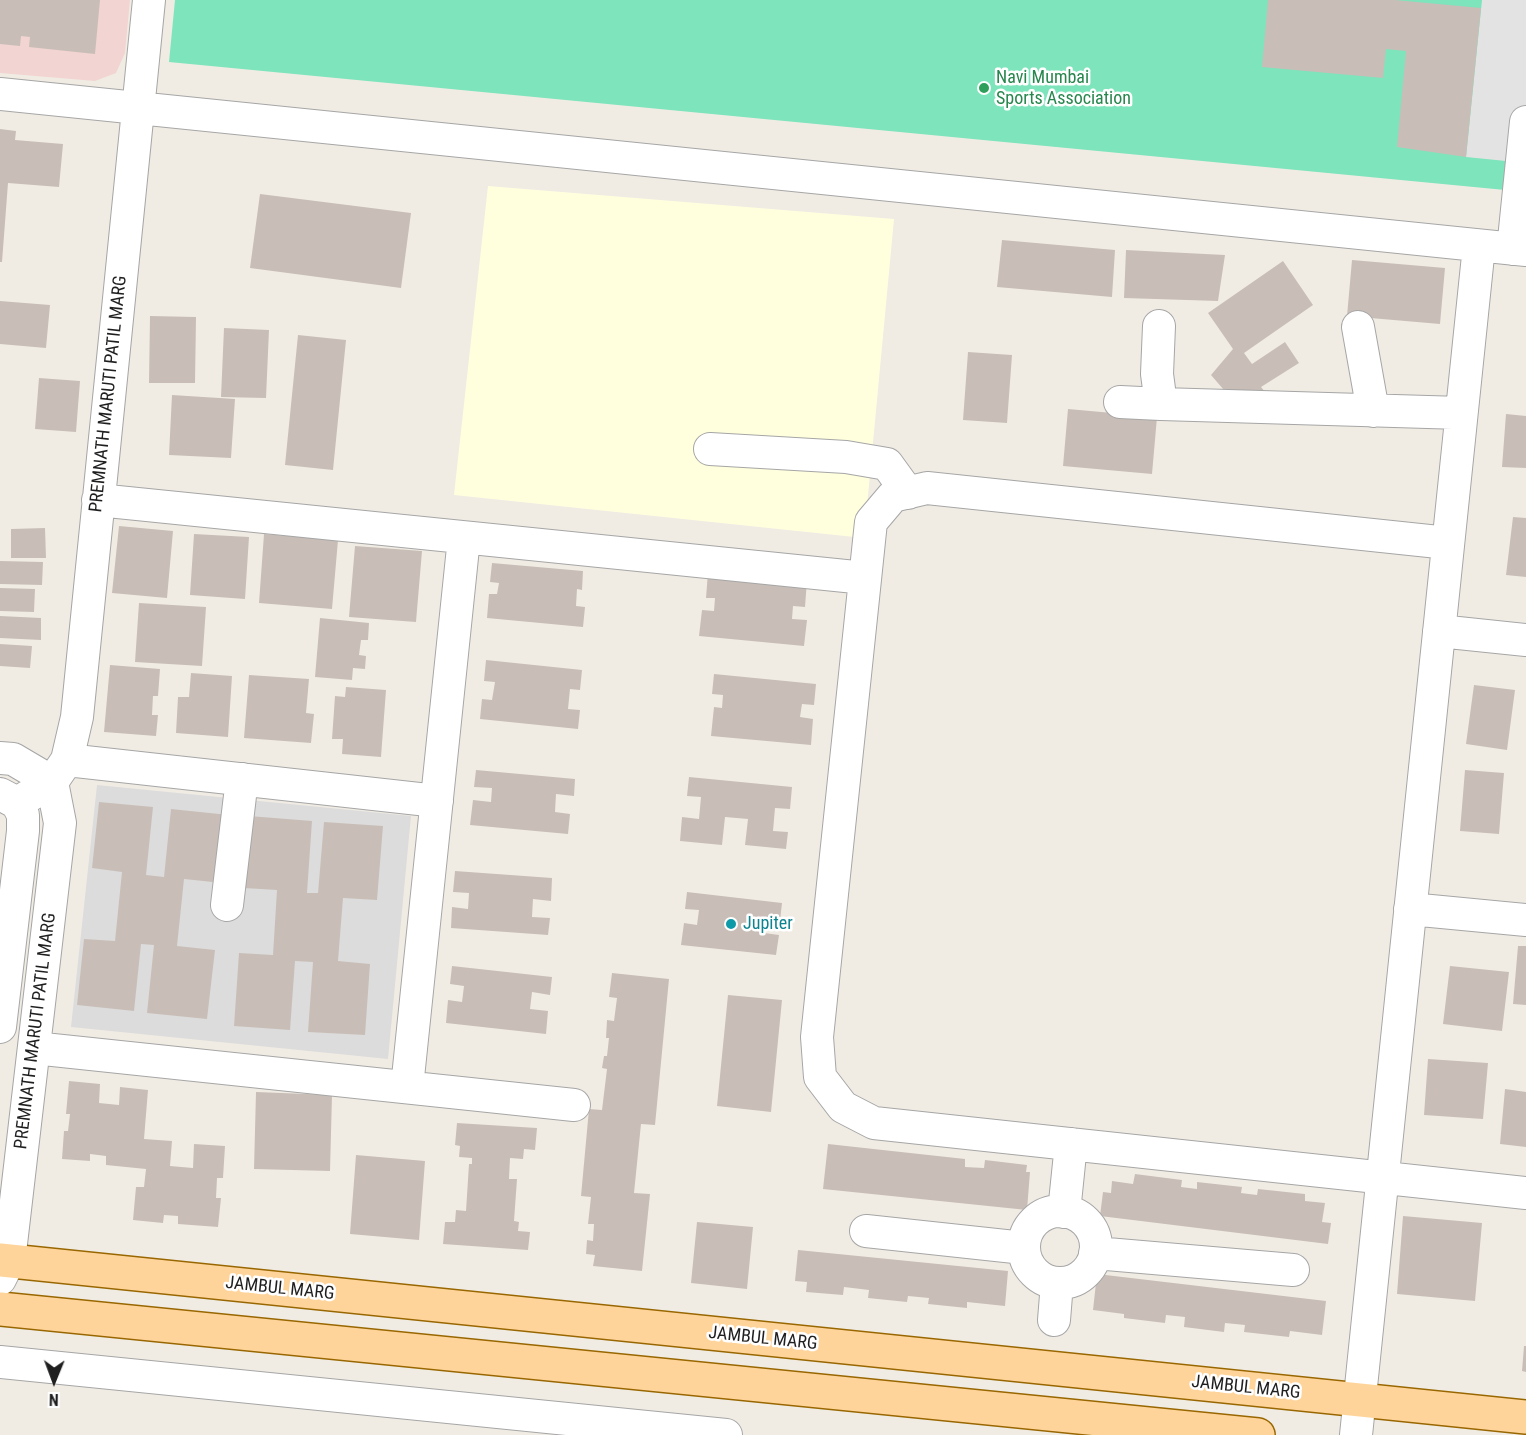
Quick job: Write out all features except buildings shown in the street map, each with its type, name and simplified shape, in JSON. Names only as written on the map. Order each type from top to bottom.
[{"type":"main road","name":"JAMBUL MARG","points":[[3,1267],[1526,1417]]},
{"type":"main road","points":[[0,1310],[1258,1435]]},
{"type":"street","name":"PREMNATH MARUTI PATIL MARG","points":[[3,1267],[34,1048],[60,823],[60,771],[77,717],[149,0]]},
{"type":"street","points":[[0,94],[1520,250],[1526,122]]},
{"type":"street","points":[[1356,1435],[1479,246]]},
{"type":"street","points":[[1159,326],[1157,374],[1161,404]]},
{"type":"street","points":[[1358,327],[1373,411]]},
{"type":"street","points":[[1120,402],[1461,413]]},
{"type":"street","points":[[710,449],[846,457],[887,464],[908,493]]},
{"type":"street","points":[[1448,543],[927,488],[893,496],[871,522],[817,1037],[820,1077],[843,1107],[874,1123],[1526,1192]]},
{"type":"street","points":[[98,500],[865,578]]},
{"type":"street","points":[[407,1087],[464,537]]},
{"type":"street","points":[[1439,631],[1526,640]]},
{"type":"street","points":[[0,758],[60,771],[242,779],[437,801]]},
{"type":"street","name":"PREMNATH MARUTI PATIL MARG","points":[[0,1027],[23,831],[23,815],[8,799],[60,771]]},
{"type":"street","points":[[227,904],[242,779]]},
{"type":"street","points":[[1410,909],[1526,920]]},
{"type":"street","points":[[34,1048],[574,1105]]},
{"type":"street","points":[[1064,1212],[1071,1144]]},
{"type":"street","points":[[1057,1210],[1064,1212],[1081,1217],[1089,1226],[1095,1236],[1095,1253],[1089,1269],[1080,1277],[1070,1281],[1047,1281],[1037,1275],[1029,1265],[1024,1242],[1028,1230],[1035,1221],[1057,1210]]},
{"type":"street","points":[[866,1231],[1024,1248]]},
{"type":"street","points":[[1095,1253],[1293,1270]]},
{"type":"street","points":[[1054,1320],[1057,1282]]},
{"type":"street","points":[[0,1362],[726,1435]]},
{"type":"shaded area","points":[[0,0],[130,0],[125,53],[116,73],[95,81],[0,73]]},
{"type":"shaded area","points":[[1482,0],[1526,0],[1526,163],[1466,157]]},
{"type":"shaded area","points":[[488,186],[894,219],[864,538],[454,495]]},
{"type":"shaded area","points":[[97,785],[411,816],[388,1059],[71,1027]]},
{"type":"green space","name":"Navi Mumbai Sports Association","points":[[175,0],[1526,0],[1526,192],[169,62]]},
{"type":"place","name":"Navi Mumbai Sports Association","points":[[984,88]]},
{"type":"place","name":"Jupiter","points":[[731,924]]}]
